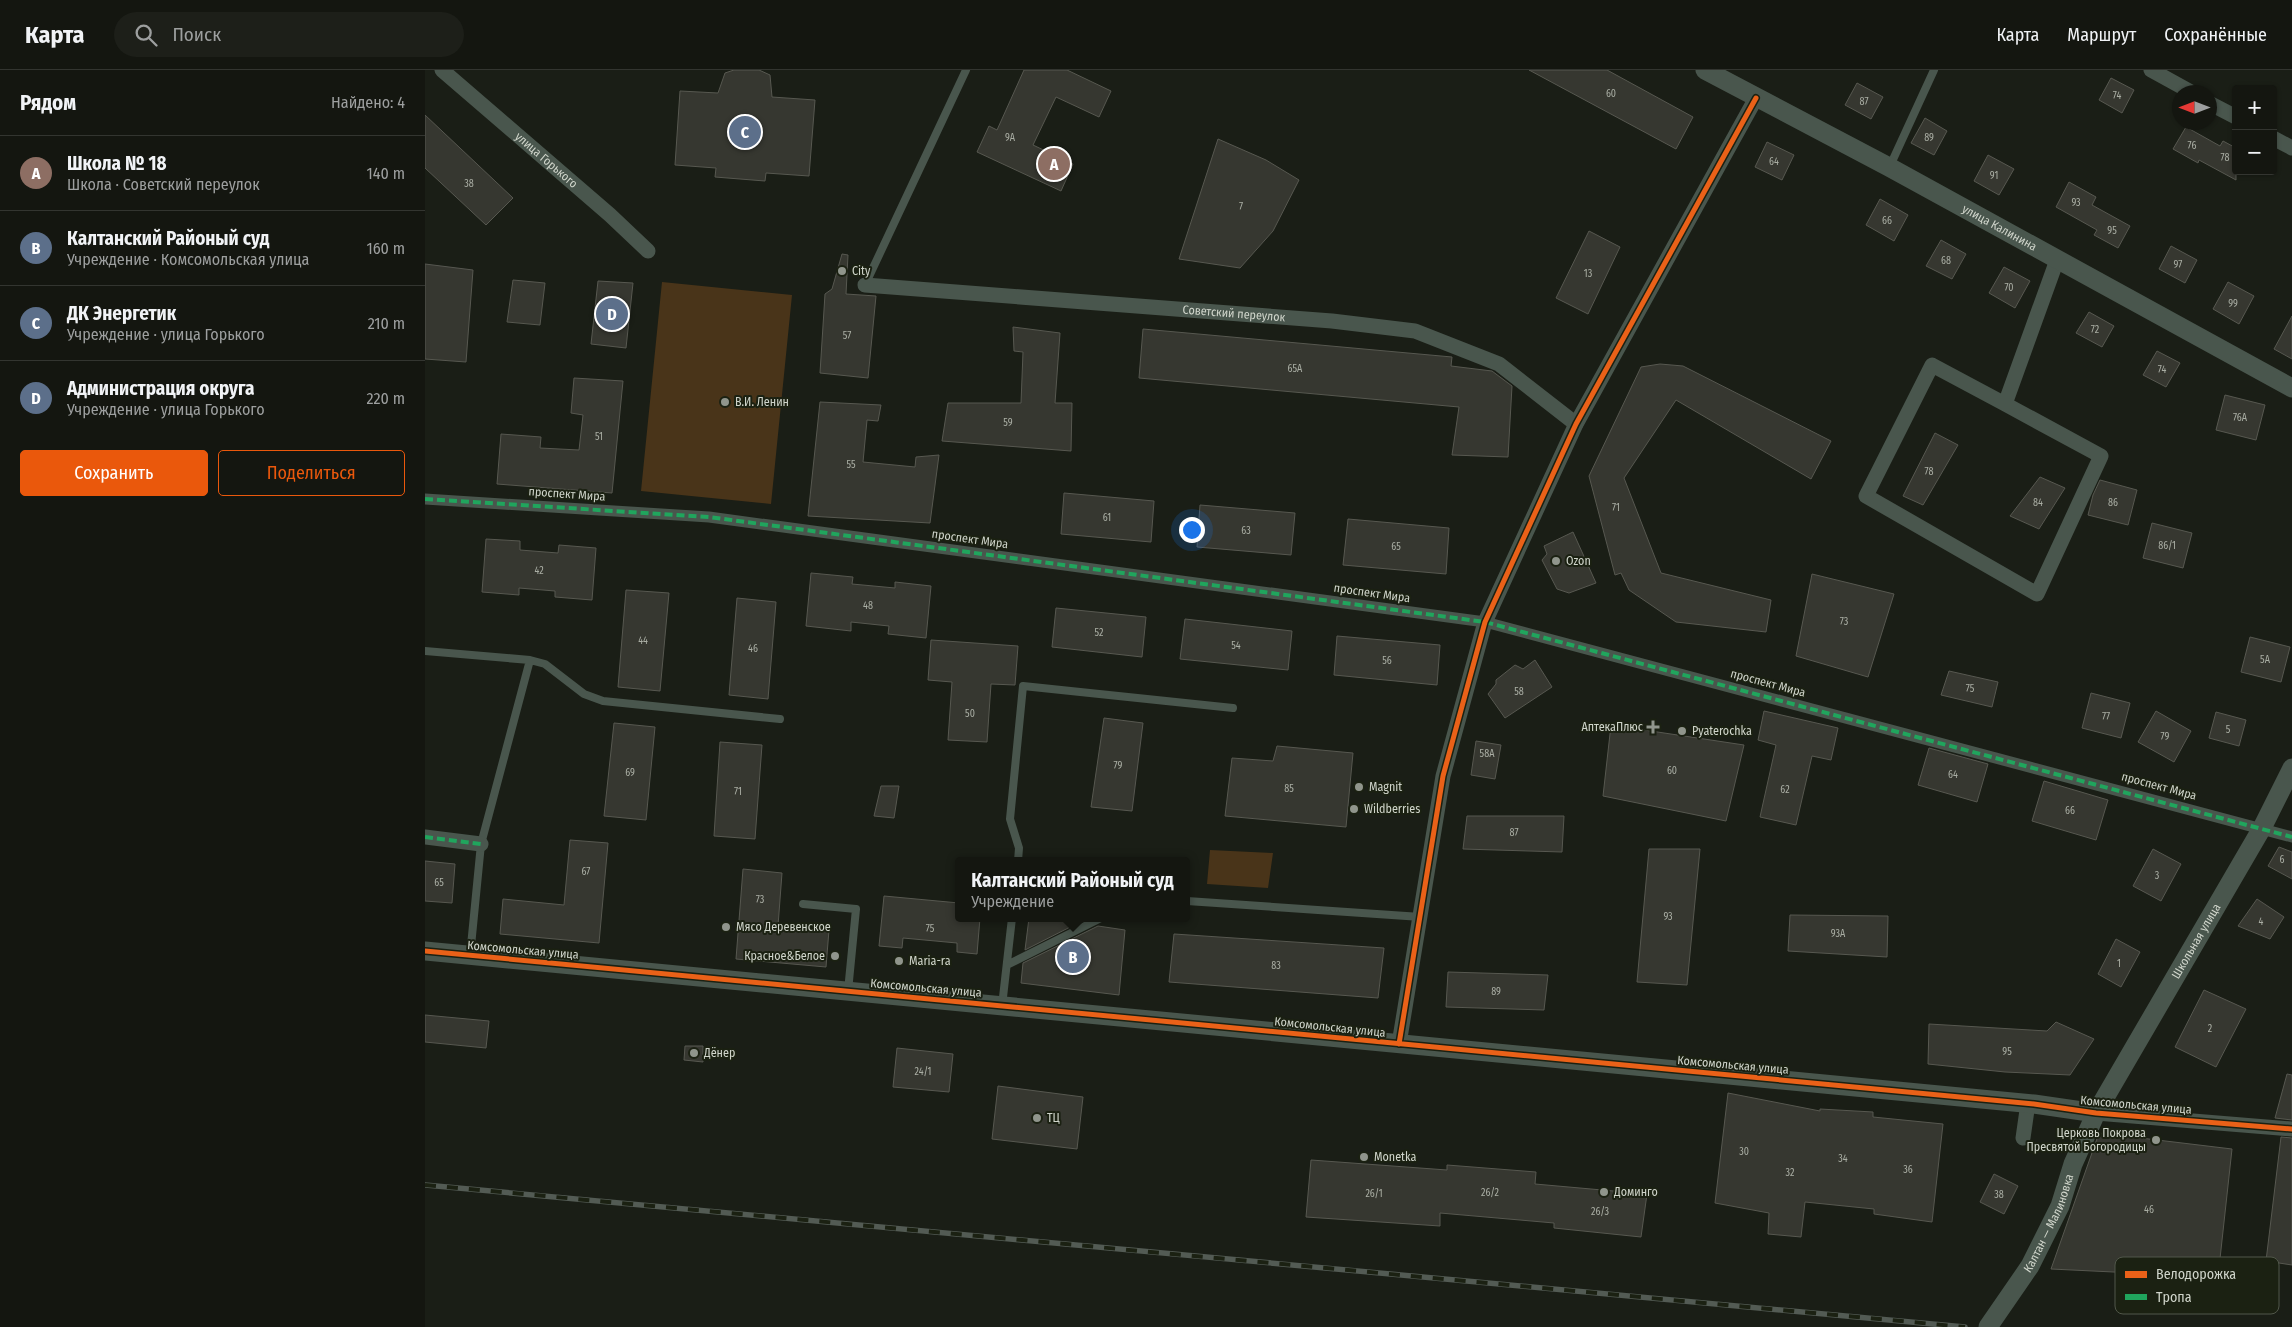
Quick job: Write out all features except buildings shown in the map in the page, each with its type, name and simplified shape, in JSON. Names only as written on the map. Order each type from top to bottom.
[{"type":"street","name":"улица Горького","points":[[442,70],[610,215],[648,251]]},
{"type":"street","name":"улица Калинина","points":[[1705,70],[2292,388]]},
{"type":"street","points":[[2151,70],[2178,85]]},
{"type":"street","points":[[1399,1044],[1443,776],[1485,622],[1575,424],[1756,98]]},
{"type":"street","points":[[2217,107],[2232,115]]},
{"type":"street","points":[[2277,140],[2292,148]]},
{"type":"street","points":[[2005,404],[2057,260]]},
{"type":"street","name":"Советский переулок","points":[[865,285],[1332,321],[1415,331],[1499,364],[1575,424]]},
{"type":"street","points":[[1932,365],[2005,404],[2101,456],[2037,594],[1866,496],[1932,365]]},
{"type":"street","name":"проспект Мира","points":[[425,499],[709,517],[1485,622],[2292,837]]},
{"type":"street","name":"Школьная улица","points":[[2096,1113],[2262,828],[2292,768]]},
{"type":"street","points":[[425,837],[481,844]]},
{"type":"street","name":"Комсомольская улица","points":[[425,951],[2028,1103],[2096,1113],[2292,1129]]},
{"type":"street","points":[[2023,1138],[2028,1103]]},
{"type":"street","name":"Калтан — Малиновка","points":[[1988,1327],[2030,1266],[2060,1206],[2073,1164],[2096,1113]]},
{"type":"lane","points":[[865,285],[966,70]]},
{"type":"lane","points":[[1889,168],[1934,70]]},
{"type":"lane","points":[[425,650],[530,660],[545,664],[584,694],[603,702],[781,719]]},
{"type":"lane","points":[[470,956],[481,844],[530,660]]},
{"type":"lane","points":[[1018,857],[1019,848],[1010,819],[1023,686],[1233,708]]},
{"type":"lane","points":[[1190,901],[1421,917]]},
{"type":"lane","points":[[803,904],[856,909],[848,991]]},
{"type":"lane","points":[[1002,1006],[1012,922]]},
{"type":"lane","points":[[1007,965],[1093,922]]},
{"type":"shaded area","points":[[662,282],[792,295],[771,504],[641,491]]},
{"type":"shaded area","points":[[1210,850],[1273,853],[1268,888],[1207,884]]},
{"type":"railway","points":[[425,1185],[1965,1327]]},
{"type":"marked path","points":[[425,499],[709,517],[1485,622],[2292,837]]},
{"type":"marked path","points":[[425,837],[481,844]]},
{"type":"cycle path","points":[[1399,1044],[1443,776],[1485,622],[1576,424],[1756,98]]},
{"type":"cycle path","points":[[425,951],[2034,1104],[2096,1113],[2292,1129]]},
{"type":"place","name":"ДК Энергетик","points":[[745,132]]},
{"type":"place","name":"Школа № 18","points":[[1054,164]]},
{"type":"place","name":"City","points":[[842,271]]},
{"type":"place","name":"Администрация округа","points":[[612,314]]},
{"type":"place","name":"В.И. Ленин","points":[[725,402]]},
{"type":"place","name":"Ozon","points":[[1556,561]]},
{"type":"place","name":"АптекаПлюс","points":[[1653,727]]},
{"type":"place","name":"Pyaterochka","points":[[1682,731]]},
{"type":"place","name":"Magnit","points":[[1359,787]]},
{"type":"place","name":"Wildberries","points":[[1354,809]]},
{"type":"place","name":"Мясо Деревенское","points":[[726,927]]},
{"type":"place","name":"Красное&Белое","points":[[835,956]]},
{"type":"place","name":"Калтанский Районый суд","points":[[1073,957]]},
{"type":"place","name":"Maria-ra","points":[[899,961]]},
{"type":"place","name":"Дёнер","points":[[694,1053]]},
{"type":"place","name":"ТЦ","points":[[1037,1118]]},
{"type":"place","name":"Церковь Покрова Пресвятой Богородицы","points":[[2156,1140]]},
{"type":"place","name":"Monetka","points":[[1364,1157]]},
{"type":"place","name":"Доминго","points":[[1604,1192]]}]
